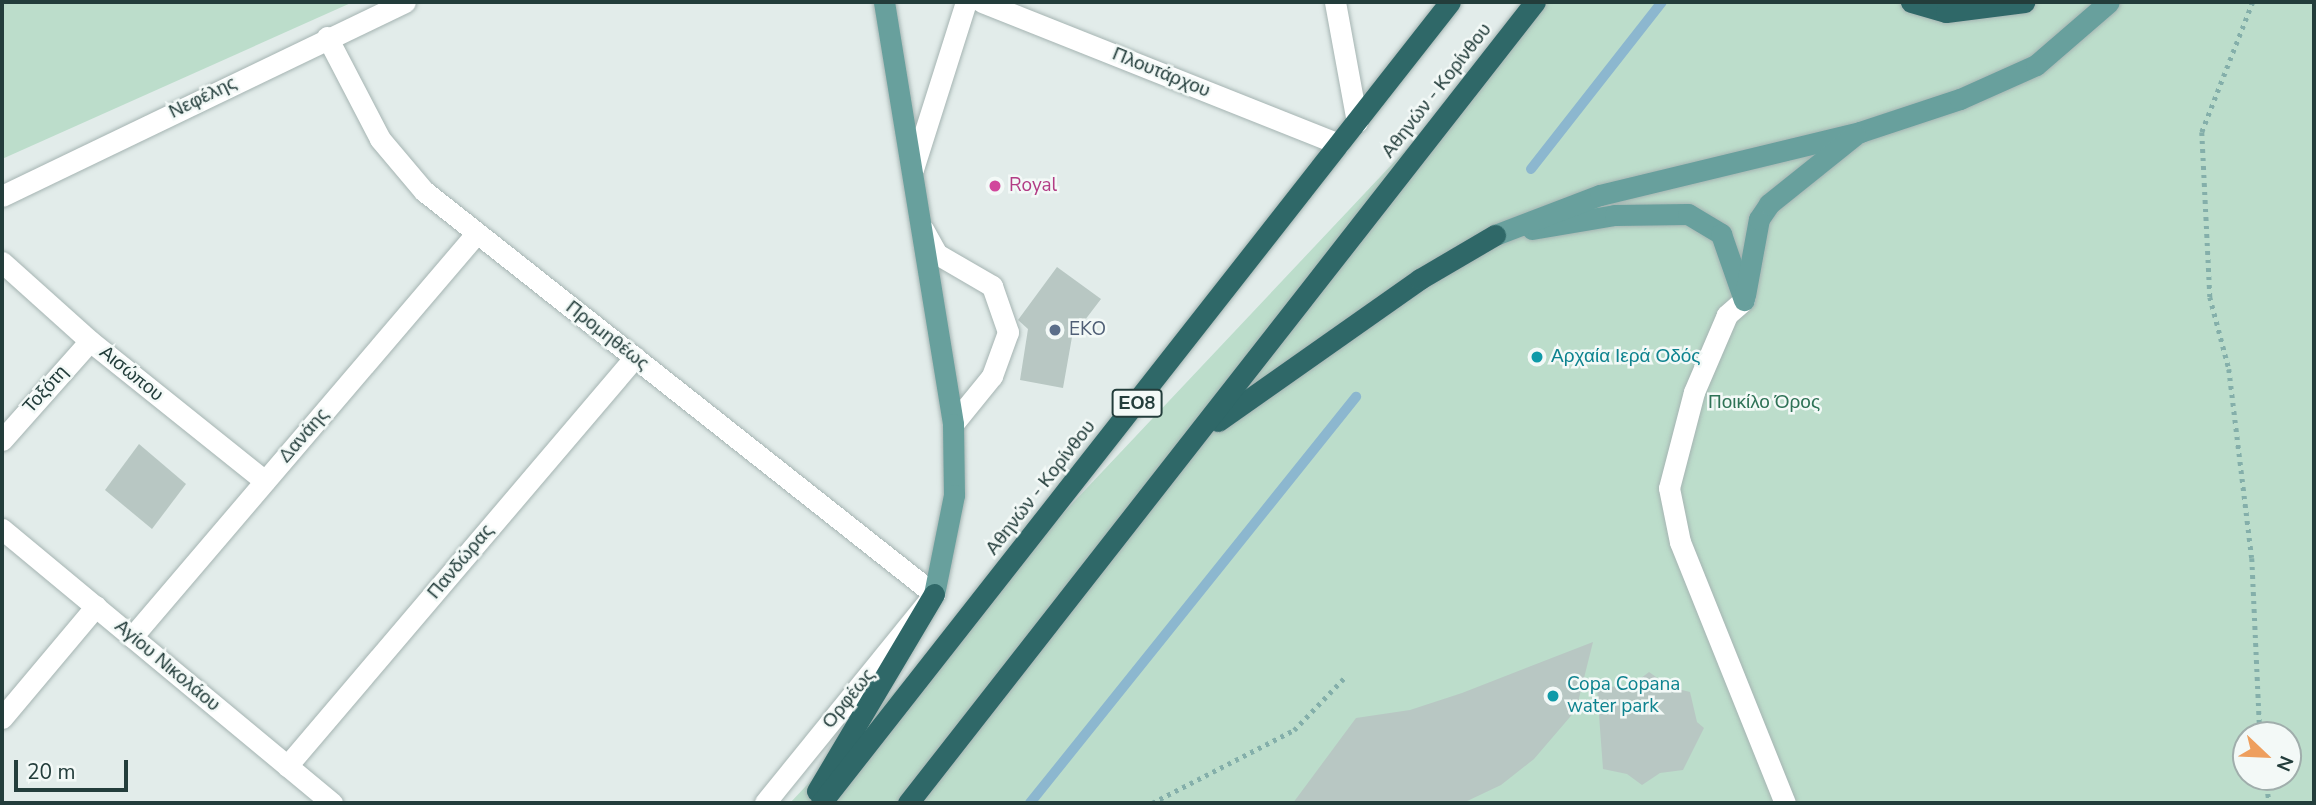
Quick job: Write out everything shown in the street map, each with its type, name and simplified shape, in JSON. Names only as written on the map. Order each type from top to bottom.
[{"type":"highway","name":"Αθηνών - Κορίνθου","points":[[821,803],[1450,2]]},
{"type":"highway","name":"Αθηνών - Κορίνθου","points":[[908,803],[1202,432],[1535,2]]},
{"type":"highway","points":[[1910,2],[1946,12],[2024,2]]},
{"type":"highway","points":[[1202,432],[1420,279],[1495,235]]},
{"type":"highway","points":[[809,803],[934,594]]},
{"type":"main road","points":[[884,2],[953,424],[954,495],[934,594]]},
{"type":"main road","points":[[1495,235],[1600,195],[1860,132],[2004,82],[2071,38],[2109,2]]},
{"type":"main road","points":[[1744,300],[1759,219],[1769,204],[1860,132]]},
{"type":"main road","points":[[1495,235],[1615,215],[1688,214],[1721,234],[1744,300]]},
{"type":"street","name":"Νεφέλης","points":[[2,196],[327,37],[405,2]]},
{"type":"street","points":[[913,169],[966,2]]},
{"type":"street","name":"Πλουτάρχου","points":[[982,2],[1339,144]]},
{"type":"street","points":[[1335,2],[1357,122]]},
{"type":"street","name":"Προμηθέως","points":[[327,37],[380,139],[424,191],[475,235],[635,357],[934,594]]},
{"type":"street","points":[[923,229],[937,254],[992,286],[1009,332],[992,376],[953,424]]},
{"type":"street","name":"Δανάης","points":[[132,637],[475,235]]},
{"type":"street","name":"Αισώπου","points":[[2,262],[90,341],[265,481]]},
{"type":"street","points":[[1744,300],[1727,315],[1694,392],[1669,488],[1680,542],[1785,803]]},
{"type":"street","name":"Τοξότη","points":[[2,440],[90,341]]},
{"type":"street","name":"Πανδώρας","points":[[287,766],[635,357]]},
{"type":"street","name":"Αγίου Νικολάου","points":[[2,528],[287,766],[322,800]]},
{"type":"street","name":"Ορφέως","points":[[765,803],[934,594]]},
{"type":"street","points":[[2,718],[96,606]]},
{"type":"path","points":[[2253,2],[2202,132],[2210,297],[2229,369],[2252,558],[2259,721]]},
{"type":"path","points":[[1152,803],[1294,730],[1347,675]]},
{"type":"green space","points":[[2,2],[353,2],[2,159]]},
{"type":"green space","name":"Ποικίλο Όρος","points":[[1545,2],[2314,2],[2314,803],[790,803]]},
{"type":"building","points":[[1057,267],[1101,299],[1072,337],[1063,388],[1020,380],[1028,329],[1018,320]]},
{"type":"building","points":[[139,444],[186,484],[152,529],[105,490]]},
{"type":"building","points":[[1593,642],[1576,710],[1534,759],[1501,785],[1463,803],[1293,803],[1356,718],[1410,710],[1462,693]]},
{"type":"building","points":[[1649,672],[1670,687],[1690,692],[1697,722],[1704,728],[1683,770],[1660,773],[1642,785],[1627,774],[1603,769],[1597,688],[1632,685]]},
{"type":"waterway","points":[[1531,169],[1662,2]]},
{"type":"waterway","points":[[1030,803],[1356,397]]},
{"type":"place","name":"Royal","points":[[995,186]]},
{"type":"place","name":"EKO","points":[[1055,330]]},
{"type":"place","name":"Αρχαία Ιερά Οδός","points":[[1537,357]]},
{"type":"place","name":"Copa Copana water park","points":[[1553,696]]}]
